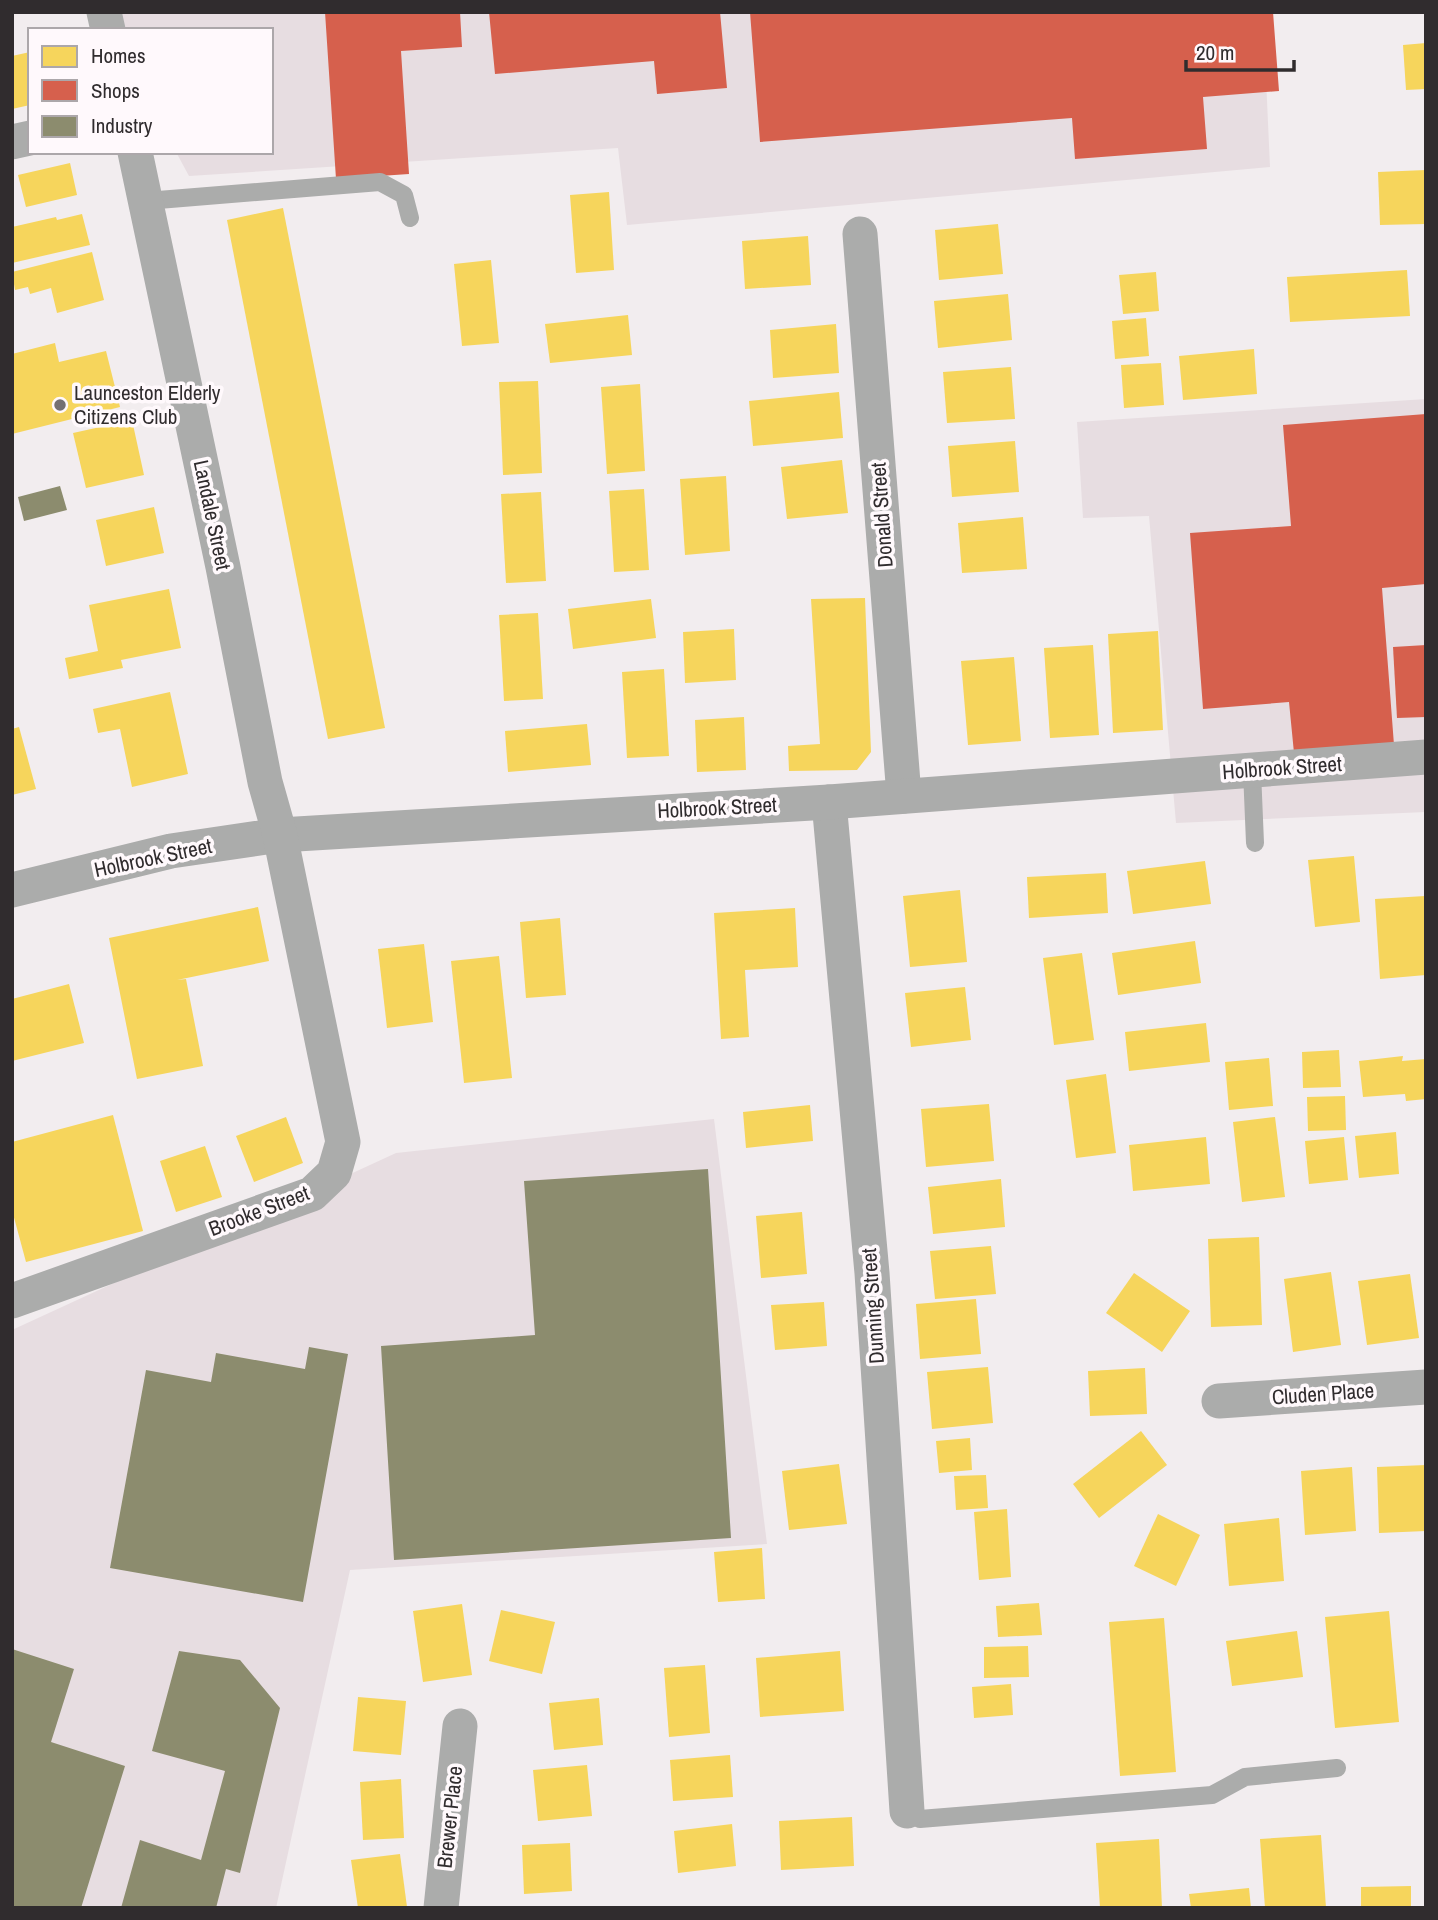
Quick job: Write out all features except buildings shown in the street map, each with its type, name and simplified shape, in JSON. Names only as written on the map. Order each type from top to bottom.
[{"type":"street","name":"Landale Street","points":[[135,154],[221,554],[265,782],[280,835]]},
{"type":"street","name":"Donald Street","points":[[860,234],[904,796]]},
{"type":"street","name":"Holbrook Street","points":[[12,890],[171,851],[280,835],[829,802],[1426,757]]},
{"type":"street","name":"Dunning Street","points":[[829,802],[872,1273],[907,1811]]},
{"type":"street","name":"Brooke Street","points":[[12,1301],[312,1194],[334,1173],[342,1142],[280,835]]},
{"type":"street","name":"Cluden Place","points":[[1219,1401],[1426,1387]]},
{"type":"street","name":"Brewer Place","points":[[441,1908],[460,1726]]},
{"type":"lane","points":[[146,201],[380,182],[404,195],[410,218]]},
{"type":"lane","points":[[1252,771],[1255,843]]},
{"type":"lane","points":[[907,1811],[920,1819],[1212,1795],[1245,1777],[1337,1768]]},
{"type":"shaded area","points":[[97,12],[1263,12],[1270,167],[627,225],[618,148],[189,176],[177,154],[273,154],[273,28],[106,28]]},
{"type":"shaded area","points":[[1426,399],[1426,812],[1176,823],[1149,516],[1083,518],[1077,422]]},
{"type":"shaded area","points":[[714,1119],[767,1544],[350,1570],[276,1908],[12,1908],[12,1330],[396,1153]]},
{"type":"place","name":"Launceston Elderly Citizens Club","points":[[60,405]]}]
